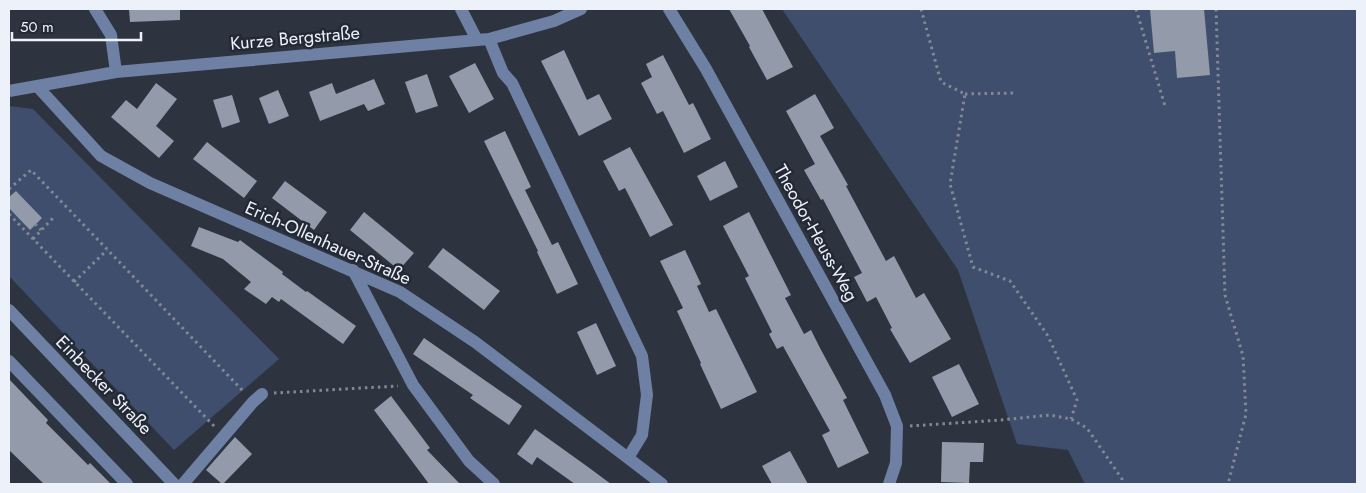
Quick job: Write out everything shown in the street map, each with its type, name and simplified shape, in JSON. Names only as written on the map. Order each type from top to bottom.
[{"type":"street","points":[[95,9],[111,35],[116,72]]},
{"type":"street","points":[[461,9],[483,39],[503,73],[512,83],[642,356],[647,395],[642,435],[628,458],[662,484]]},
{"type":"street","name":"Kurze Bergstraße","points":[[9,91],[116,72],[483,39],[554,21],[581,9]]},
{"type":"street","name":"Theodor-Heuss-Weg","points":[[669,9],[706,69],[881,386],[897,426],[896,464],[889,484]]},
{"type":"street","name":"Erich-Ollenhauer-Straße","points":[[37,86],[101,156],[150,183],[400,292],[475,342],[628,458]]},
{"type":"street","points":[[353,270],[413,385],[470,462],[494,484]]},
{"type":"street","name":"Einbecker Straße","points":[[9,310],[174,484]]},
{"type":"street","points":[[9,361],[127,484]]},
{"type":"street","points":[[183,484],[258,398]]},
{"type":"path","points":[[921,9],[941,82],[965,94],[1015,93]]},
{"type":"path","points":[[1136,9],[1165,106]]},
{"type":"path","points":[[1216,9],[1225,295],[1243,356],[1246,414],[1228,484]]},
{"type":"path","points":[[965,94],[950,184],[973,267],[1010,281],[1048,336],[1077,400],[1071,419]]},
{"type":"path","points":[[9,190],[31,170],[107,250],[258,398],[413,385]]},
{"type":"path","points":[[9,214],[224,437]]},
{"type":"path","points":[[32,239],[54,218]]},
{"type":"path","points":[[35,224],[41,230]]},
{"type":"path","points":[[74,282],[107,250]]},
{"type":"path","points":[[897,426],[1050,415],[1071,419],[1087,428],[1123,484]]},
{"type":"shaded area","points":[[782,9],[1357,9],[1357,484],[1085,484],[1068,450],[1017,444],[958,270]]},
{"type":"shaded area","points":[[9,106],[33,109],[279,359],[174,450],[9,276]]},
{"type":"building","points":[[129,9],[180,9],[180,20],[130,22]]},
{"type":"building","points":[[729,9],[762,9],[793,67],[767,80]]},
{"type":"building","points":[[1150,9],[1204,9],[1210,75],[1177,78],[1175,51],[1154,53]]},
{"type":"building","points":[[564,50],[587,100],[599,94],[612,119],[579,136],[541,61]]},
{"type":"building","points":[[663,55],[689,105],[693,103],[711,139],[684,153],[663,111],[657,114],[641,83],[652,77],[646,64]]},
{"type":"building","points":[[475,63],[494,99],[469,113],[449,76]]},
{"type":"building","points":[[427,74],[438,106],[416,113],[405,82]]},
{"type":"building","points":[[374,79],[385,104],[368,111],[364,104],[320,121],[309,92],[332,83],[336,94]]},
{"type":"building","points":[[156,83],[177,99],[156,126],[174,141],[159,158],[111,117],[126,100],[137,109]]},
{"type":"building","points":[[278,90],[289,116],[269,124],[259,98]]},
{"type":"building","points":[[815,94],[834,128],[820,136],[848,185],[846,186],[886,261],[894,256],[916,298],[924,293],[951,339],[910,363],[890,329],[892,328],[876,297],[867,302],[854,277],[862,273],[823,199],[821,200],[804,170],[815,164],[786,111]]},
{"type":"building","points":[[232,95],[240,122],[222,128],[213,100]]},
{"type":"building","points":[[505,131],[531,187],[525,190],[552,245],[558,242],[578,284],[557,294],[484,141]]},
{"type":"building","points":[[207,142],[257,181],[244,198],[193,159]]},
{"type":"building","points":[[630,147],[673,225],[650,237],[625,188],[619,191],[603,161]]},
{"type":"building","points":[[725,161],[738,187],[710,201],[697,176]]},
{"type":"building","points":[[285,181],[327,212],[314,230],[272,198]]},
{"type":"building","points":[[16,191],[42,218],[30,230],[9,208],[9,197]]},
{"type":"building","points":[[364,212],[414,253],[399,270],[350,230]]},
{"type":"building","points":[[749,212],[791,295],[785,298],[804,334],[811,330],[847,398],[843,400],[869,453],[838,468],[822,435],[830,431],[783,346],[777,349],[769,334],[772,332],[745,278],[749,276],[723,226]]},
{"type":"building","points":[[199,227],[238,242],[240,240],[306,292],[356,326],[343,344],[281,299],[279,302],[272,297],[266,304],[244,289],[251,282],[223,259],[191,246]]},
{"type":"building","points":[[443,248],[500,291],[484,310],[428,267]]},
{"type":"building","points":[[685,250],[701,284],[697,286],[709,312],[716,309],[757,392],[721,409],[677,311],[683,308],[660,261]]},
{"type":"building","points":[[596,323],[616,366],[597,375],[577,332]]},
{"type":"building","points":[[424,338],[522,406],[509,425],[470,398],[473,395],[413,354]]},
{"type":"building","points":[[959,364],[979,404],[952,417],[932,377]]},
{"type":"building","points":[[9,379],[48,420],[46,423],[88,465],[90,463],[111,484],[44,484],[9,450]]},
{"type":"building","points":[[391,396],[430,448],[427,450],[460,484],[429,484],[374,410]]},
{"type":"building","points":[[535,429],[611,484],[575,484],[537,457],[532,465],[517,454]]},
{"type":"building","points":[[235,437],[252,454],[222,484],[206,470]]},
{"type":"building","points":[[942,442],[984,443],[983,462],[970,462],[969,483],[941,482]]},
{"type":"building","points":[[790,451],[808,484],[772,484],[762,466]]}]
